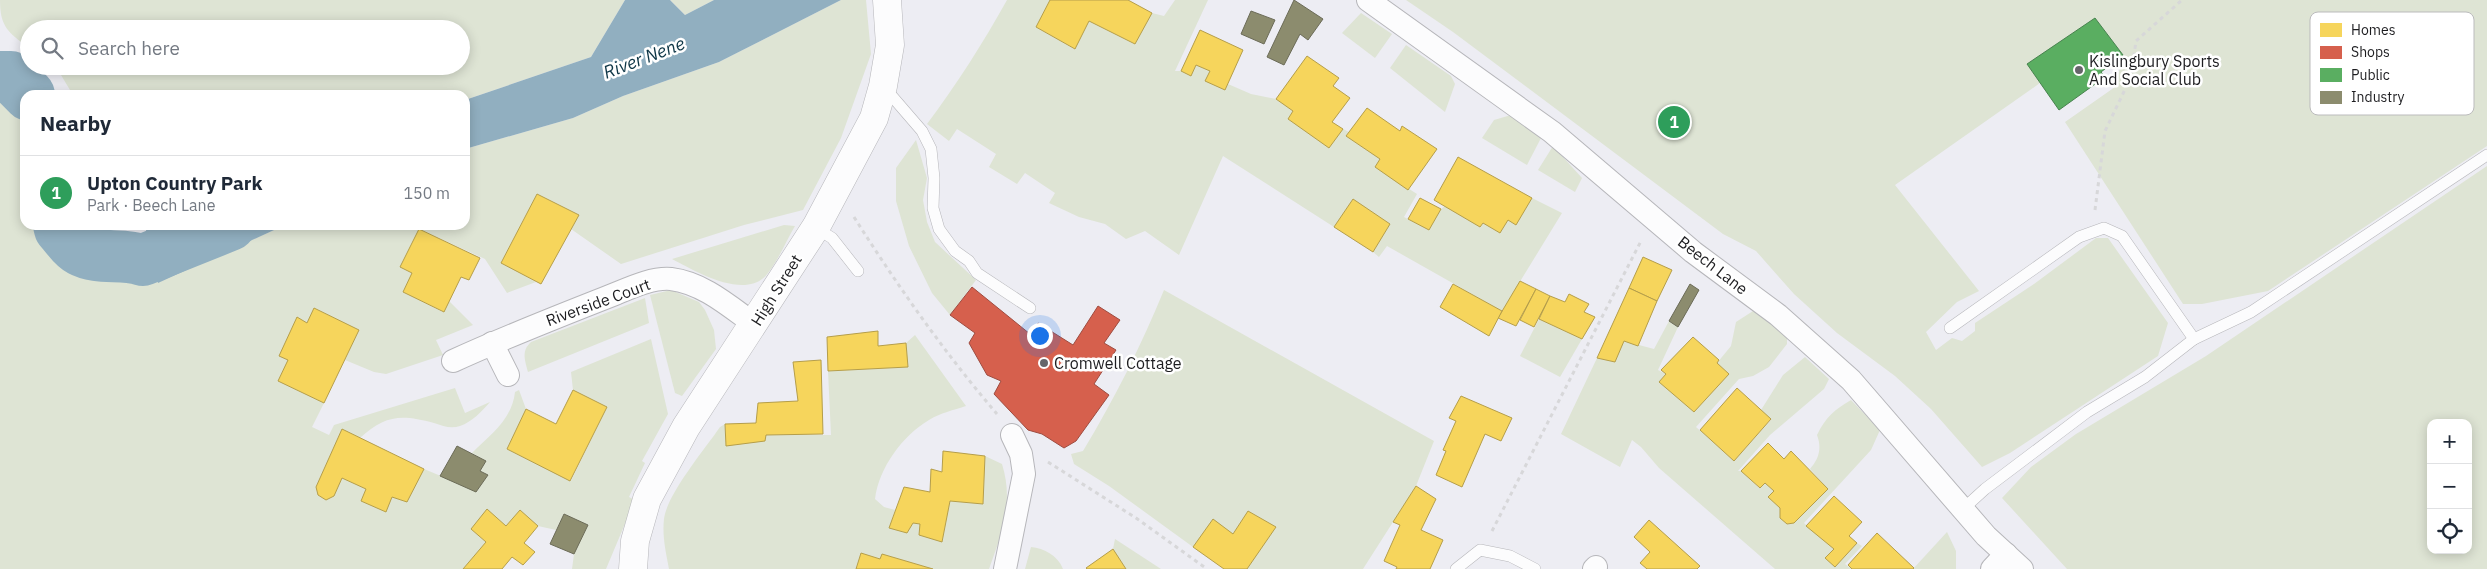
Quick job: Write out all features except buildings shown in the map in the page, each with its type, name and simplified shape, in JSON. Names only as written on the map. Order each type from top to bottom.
[{"type":"street","name":"High Street","points":[[633,569],[635,541],[646,499],[686,426],[816,228],[874,118],[883,86],[890,46],[887,0]]},
{"type":"street","name":"Beech Lane","points":[[1368,0],[1552,132],[1693,252],[1778,315],[1849,378],[1986,536],[1999,561],[2022,569]]},
{"type":"street","name":"Riverside Court","points":[[453,360],[556,316],[644,284],[669,279],[685,282],[710,293],[754,324]]},
{"type":"street","points":[[492,343],[508,375]]},
{"type":"street","points":[[1005,569],[1024,474],[1021,454],[1012,435]]},
{"type":"lane","points":[[883,86],[922,131],[931,149],[934,178],[933,208],[939,229],[955,251],[969,261],[977,273],[1030,308]]},
{"type":"lane","points":[[1963,509],[1985,489],[2087,412],[2145,377],[2194,339],[2251,312],[2487,155]]},
{"type":"lane","points":[[816,228],[832,238],[858,271]]},
{"type":"lane","points":[[1950,328],[2079,237],[2104,228],[2122,236],[2194,339]]},
{"type":"lane","points":[[1456,569],[1480,550],[1510,556],[1535,569]]},
{"type":"path","points":[[2092,232],[2105,131],[2130,77],[2136,41],[2182,0]]},
{"type":"path","points":[[837,191],[892,275],[964,375],[1005,423],[1012,435],[1043,459],[1136,518],[1207,569]]},
{"type":"path","points":[[1480,550],[1654,219]]},
{"type":"green space","points":[[0,0],[625,0],[591,57],[470,98],[470,90],[70,90],[61,75],[470,75],[470,20],[20,20],[20,41],[7,28],[0,9]]},
{"type":"green space","points":[[670,0],[714,0],[685,15]]},
{"type":"green space","points":[[841,0],[866,0],[871,54],[841,138],[803,210],[744,225],[621,264],[571,229],[579,215],[537,194],[501,262],[536,282],[507,293],[485,259],[421,230],[470,230],[470,148],[573,118],[623,96],[719,62]]},
{"type":"green space","points":[[1007,0],[1050,0],[1036,27],[1074,49],[1089,21],[1135,44],[1152,13],[1164,16],[1175,0],[1208,0],[1175,71],[1181,71],[1191,76],[1196,65],[1210,71],[1225,90],[1228,84],[1251,94],[1276,99],[1293,111],[1288,119],[1329,148],[1343,129],[1349,132],[1346,136],[1380,159],[1375,167],[1417,194],[1404,217],[1429,230],[1441,209],[1445,206],[1480,227],[1483,223],[1500,233],[1508,220],[1516,224],[1532,198],[1562,213],[1502,311],[1387,246],[1379,257],[1373,252],[1390,224],[1353,199],[1334,227],[1223,156],[1179,255],[1145,231],[1126,239],[1105,224],[1079,217],[1049,203],[1055,193],[1025,173],[1017,184],[989,167],[996,154],[957,129],[949,141],[927,124],[989,32]]},
{"type":"green space","points":[[1406,0],[2487,0],[2487,146],[2268,291],[2202,304],[2183,304],[2065,122],[2115,87],[2123,55],[2095,18],[2027,64],[2040,83],[1895,185],[1979,291],[1957,302],[1926,332],[1936,350],[1952,338],[1962,341],[1975,331],[1975,323],[2034,284],[2096,238],[2108,238],[2168,323],[2158,356],[2010,453],[1982,467],[1931,409],[1895,376],[1837,333],[1794,294],[1756,251],[1723,234],[1453,32]]},
{"type":"green space","points":[[1361,13],[1392,34],[1375,58],[1342,33]]},
{"type":"green space","points":[[1406,45],[1451,76],[1455,84],[1445,112],[1390,68]]},
{"type":"green space","points":[[0,77],[11,77],[24,90],[20,90],[20,230],[61,230],[79,249],[128,255],[143,260],[154,257],[159,282],[274,230],[419,230],[401,267],[412,273],[403,292],[443,312],[449,301],[473,325],[436,340],[443,355],[386,374],[374,372],[345,360],[359,330],[314,308],[307,323],[297,318],[279,356],[288,360],[278,381],[324,403],[312,427],[329,435],[334,425],[455,388],[465,413],[490,402],[473,419],[457,427],[447,427],[412,418],[394,418],[377,425],[360,438],[342,430],[316,487],[318,495],[326,500],[334,496],[342,478],[366,489],[361,501],[386,512],[392,497],[407,502],[424,469],[477,491],[488,475],[480,471],[485,461],[472,453],[505,419],[510,411],[515,392],[519,390],[526,409],[507,449],[571,481],[607,407],[573,390],[571,372],[651,339],[668,414],[642,461],[645,463],[629,497],[635,500],[606,569],[572,569],[574,554],[588,525],[564,514],[556,530],[538,526],[520,510],[506,526],[487,510],[471,529],[486,542],[463,569],[0,569]]},
{"type":"green space","points":[[1511,115],[1541,138],[1527,165],[1482,138],[1494,120]]},
{"type":"green space","points":[[916,140],[927,178],[923,200],[927,222],[935,242],[976,280],[950,315],[932,293],[909,246],[896,201],[896,168]]},
{"type":"green space","points":[[1553,146],[1582,178],[1575,192],[1538,170]]},
{"type":"green space","points":[[2487,166],[2487,569],[2067,569],[2002,498],[2031,467],[2076,434],[2206,356]]},
{"type":"green space","points":[[784,225],[795,226],[776,262],[759,281],[747,285],[721,281],[672,259]]},
{"type":"green space","points":[[671,290],[699,302],[705,310],[714,330],[716,349],[682,396],[675,393],[650,295]]},
{"type":"green space","points":[[1164,290],[1434,441],[1416,486],[1363,569],[1247,569],[1275,527],[1248,511],[1233,534],[1193,547],[1109,486],[1074,464],[1071,454],[1083,451],[1095,431],[1127,372]]},
{"type":"green space","points":[[645,298],[649,323],[528,372],[525,352],[531,342]]},
{"type":"green space","points":[[1753,311],[1758,311],[1787,338],[1787,344],[1769,367],[1753,376],[1739,379],[1696,427],[1734,461],[1771,420],[1761,410],[1783,375],[1805,357],[1829,379],[1824,389],[1770,435],[1738,471],[1741,471],[1759,488],[1765,483],[1774,491],[1768,497],[1780,508],[1780,518],[1787,524],[1794,523],[1828,489],[1810,469],[1819,453],[1817,435],[1831,414],[1851,400],[1880,430],[1871,450],[1804,523],[1834,549],[1825,558],[1835,567],[1857,543],[1862,546],[1845,564],[1852,569],[1775,569],[1659,468],[1641,447],[1632,440],[1620,467],[1561,434],[1597,358],[1615,362],[1624,341],[1654,349],[1669,321],[1678,327],[1658,370],[1666,374],[1659,382],[1694,412],[1729,374],[1717,363],[1731,346],[1736,322]]},
{"type":"green space","points":[[1539,319],[1582,339],[1560,377],[1520,356]]},
{"type":"green space","points":[[915,335],[966,406],[933,418],[919,427],[901,444],[881,476],[875,499],[884,507],[895,510],[889,528],[907,533],[913,523],[920,524],[942,542],[950,501],[983,504],[985,456],[1002,464],[1007,491],[1007,504],[1002,530],[989,569],[933,569],[882,554],[880,559],[861,553],[856,569],[669,569],[664,532],[664,519],[667,509],[679,485],[720,427],[725,424],[726,445],[765,441],[766,435],[831,435],[828,371],[908,367],[906,343]]},
{"type":"green space","points":[[1947,532],[1956,551],[1956,569],[1913,569]]},
{"type":"green space","points":[[1115,539],[1161,569],[1126,569],[1113,549]]},
{"type":"green space","points":[[1031,547],[1041,549],[1050,554],[1058,560],[1063,569],[1025,569]]},
{"type":"water","points":[[625,0],[670,0],[685,15],[714,0],[841,0],[719,62],[623,96],[573,118],[470,148],[470,98],[591,57]]},
{"type":"water","points":[[146,230],[274,230],[158,283]]},
{"type":"waterway","name":"River Nene","points":[[0,77],[11,77],[24,90]]},
{"type":"waterway","name":"River Nene","points":[[61,230],[74,246],[87,253],[143,260],[218,230]]},
{"type":"place","name":"Kislingbury Sports And Social Club","points":[[2079,70]]},
{"type":"place","name":"Upton Country Park","points":[[1674,122]]},
{"type":"place","name":"Cromwell Cottage","points":[[1044,363]]}]
